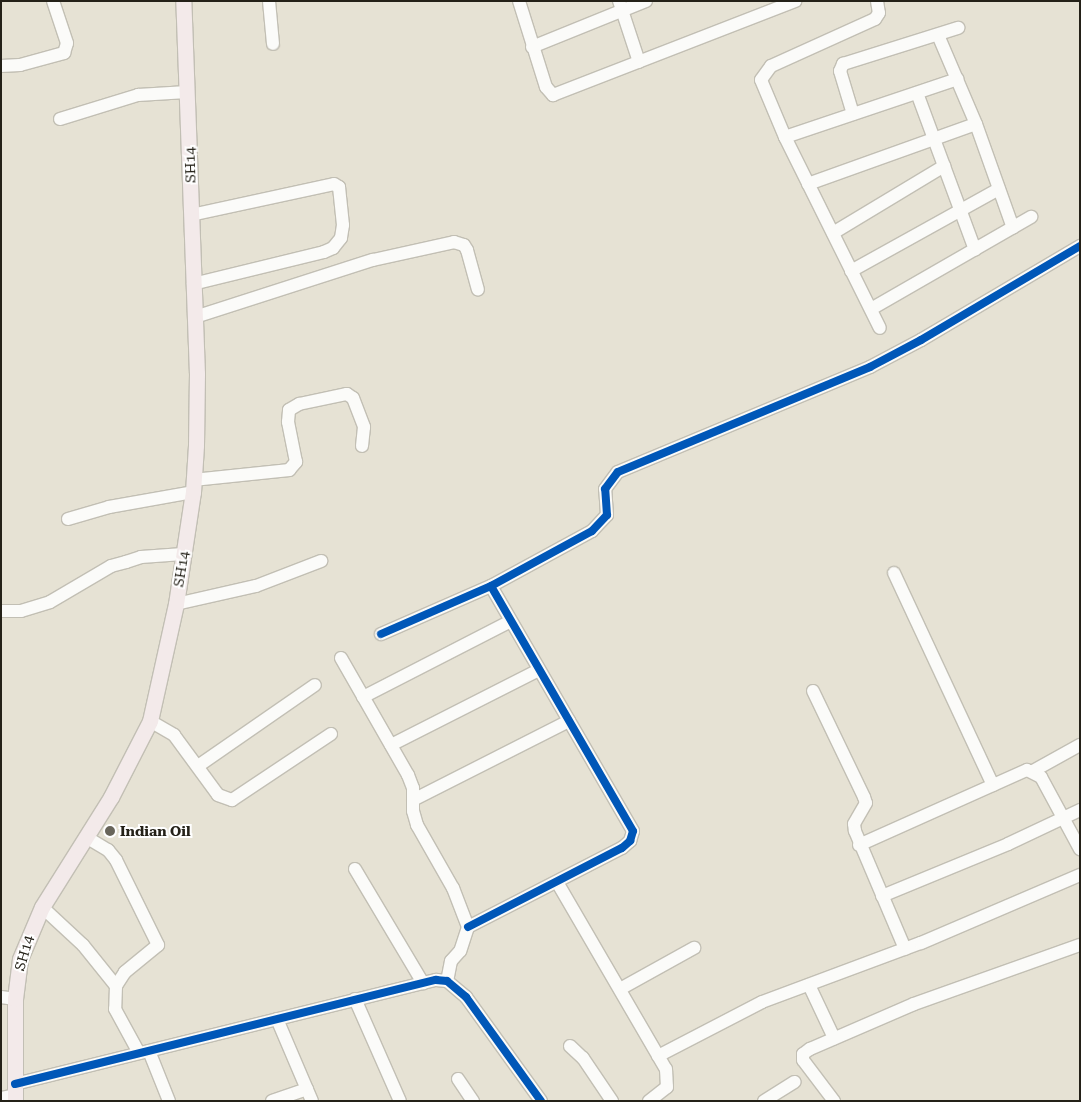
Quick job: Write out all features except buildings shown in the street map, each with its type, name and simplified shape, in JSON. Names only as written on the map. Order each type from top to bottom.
[{"type":"main road","name":"SH14","points":[[11,1094],[8,998],[20,959],[42,907],[133,757],[150,721],[176,604],[184,554],[193,486],[196,392],[194,284],[183,1]]},
{"type":"street","points":[[1,66],[20,66],[64,53],[67,43],[53,1]]},
{"type":"street","points":[[269,1],[273,44]]},
{"type":"street","points":[[519,1],[546,87],[553,95],[795,1]]},
{"type":"street","points":[[532,47],[621,7],[646,1]]},
{"type":"street","points":[[877,1],[879,13],[875,19],[771,66],[764,73],[764,91],[880,328]]},
{"type":"street","points":[[621,7],[639,62]]},
{"type":"street","points":[[853,114],[840,71],[843,64],[958,28]]},
{"type":"street","points":[[938,35],[976,124],[1013,228]]},
{"type":"street","points":[[785,137],[958,79]]},
{"type":"street","points":[[60,119],[138,95],[187,92]]},
{"type":"street","points":[[917,93],[975,250]]},
{"type":"street","points":[[808,184],[976,124]]},
{"type":"street","points":[[833,233],[944,166]]},
{"type":"street","points":[[191,215],[334,184],[339,187],[343,225],[341,238],[333,248],[324,252],[194,284]]},
{"type":"street","points":[[851,271],[959,209],[999,189]]},
{"type":"street","points":[[871,310],[1030,217]]},
{"type":"street","points":[[195,317],[373,260],[454,242],[464,245],[467,250],[478,290]]},
{"type":"street","points":[[381,634],[491,586],[603,524],[607,515],[605,489],[618,472],[870,367],[921,340],[1080,246]]},
{"type":"street","points":[[68,519],[193,486],[289,470],[296,462],[288,422],[289,410],[299,404],[347,394],[353,398],[364,427],[362,446]]},
{"type":"street","points":[[1,611],[21,612],[50,602],[111,566],[141,557],[184,554]]},
{"type":"street","points":[[176,604],[256,586],[321,561]]},
{"type":"street","points":[[894,573],[993,785]]},
{"type":"street","points":[[468,927],[622,848],[630,840],[633,831],[491,586]]},
{"type":"street","points":[[363,697],[511,621]]},
{"type":"street","points":[[341,658],[408,775],[417,825],[453,888],[468,927],[460,951],[451,962],[447,981]]},
{"type":"street","points":[[391,745],[539,670]]},
{"type":"street","points":[[198,766],[315,685]]},
{"type":"street","points":[[813,691],[866,803],[854,824],[859,845],[905,949]]},
{"type":"street","points":[[150,721],[174,735],[218,795],[232,800],[331,734]]},
{"type":"street","points":[[413,800],[569,721]]},
{"type":"street","points":[[859,845],[1018,772],[1033,771],[1080,745]]},
{"type":"street","points":[[1033,771],[1041,776],[1080,849]]},
{"type":"street","points":[[882,896],[1080,810]]},
{"type":"street","points":[[86,836],[108,850],[116,860],[158,945],[125,972],[116,986],[115,1009],[144,1052],[169,1101]]},
{"type":"street","points":[[355,869],[423,983]]},
{"type":"street","points":[[658,1056],[738,1013],[905,949],[1080,875]]},
{"type":"street","points":[[557,882],[666,1068],[667,1087],[649,1101]]},
{"type":"street","points":[[42,907],[83,945],[116,986]]},
{"type":"street","points":[[834,1101],[807,1067],[803,1054],[834,1038],[914,1004],[1080,946]]},
{"type":"street","points":[[620,989],[694,948]]},
{"type":"street","points":[[11,1094],[144,1052],[423,983],[447,981],[466,997],[542,1101]]},
{"type":"street","points":[[809,985],[834,1038]]},
{"type":"street","points":[[356,999],[400,1101]]},
{"type":"street","points":[[272,1101],[310,1095],[277,1019]]},
{"type":"street","points":[[570,1046],[583,1058],[612,1101]]},
{"type":"street","points":[[458,1079],[473,1101]]},
{"type":"street","points":[[764,1101],[794,1082]]},
{"type":"cycle path","points":[[381,634],[491,586],[592,531],[607,515],[605,489],[618,472],[870,367],[921,340],[1080,246]]},
{"type":"cycle path","points":[[468,927],[622,848],[630,841],[633,831],[491,586]]},
{"type":"cycle path","points":[[15,1084],[436,980],[447,981],[466,997],[541,1101]]},
{"type":"place","name":"Indian Oil","points":[[110,831]]}]
